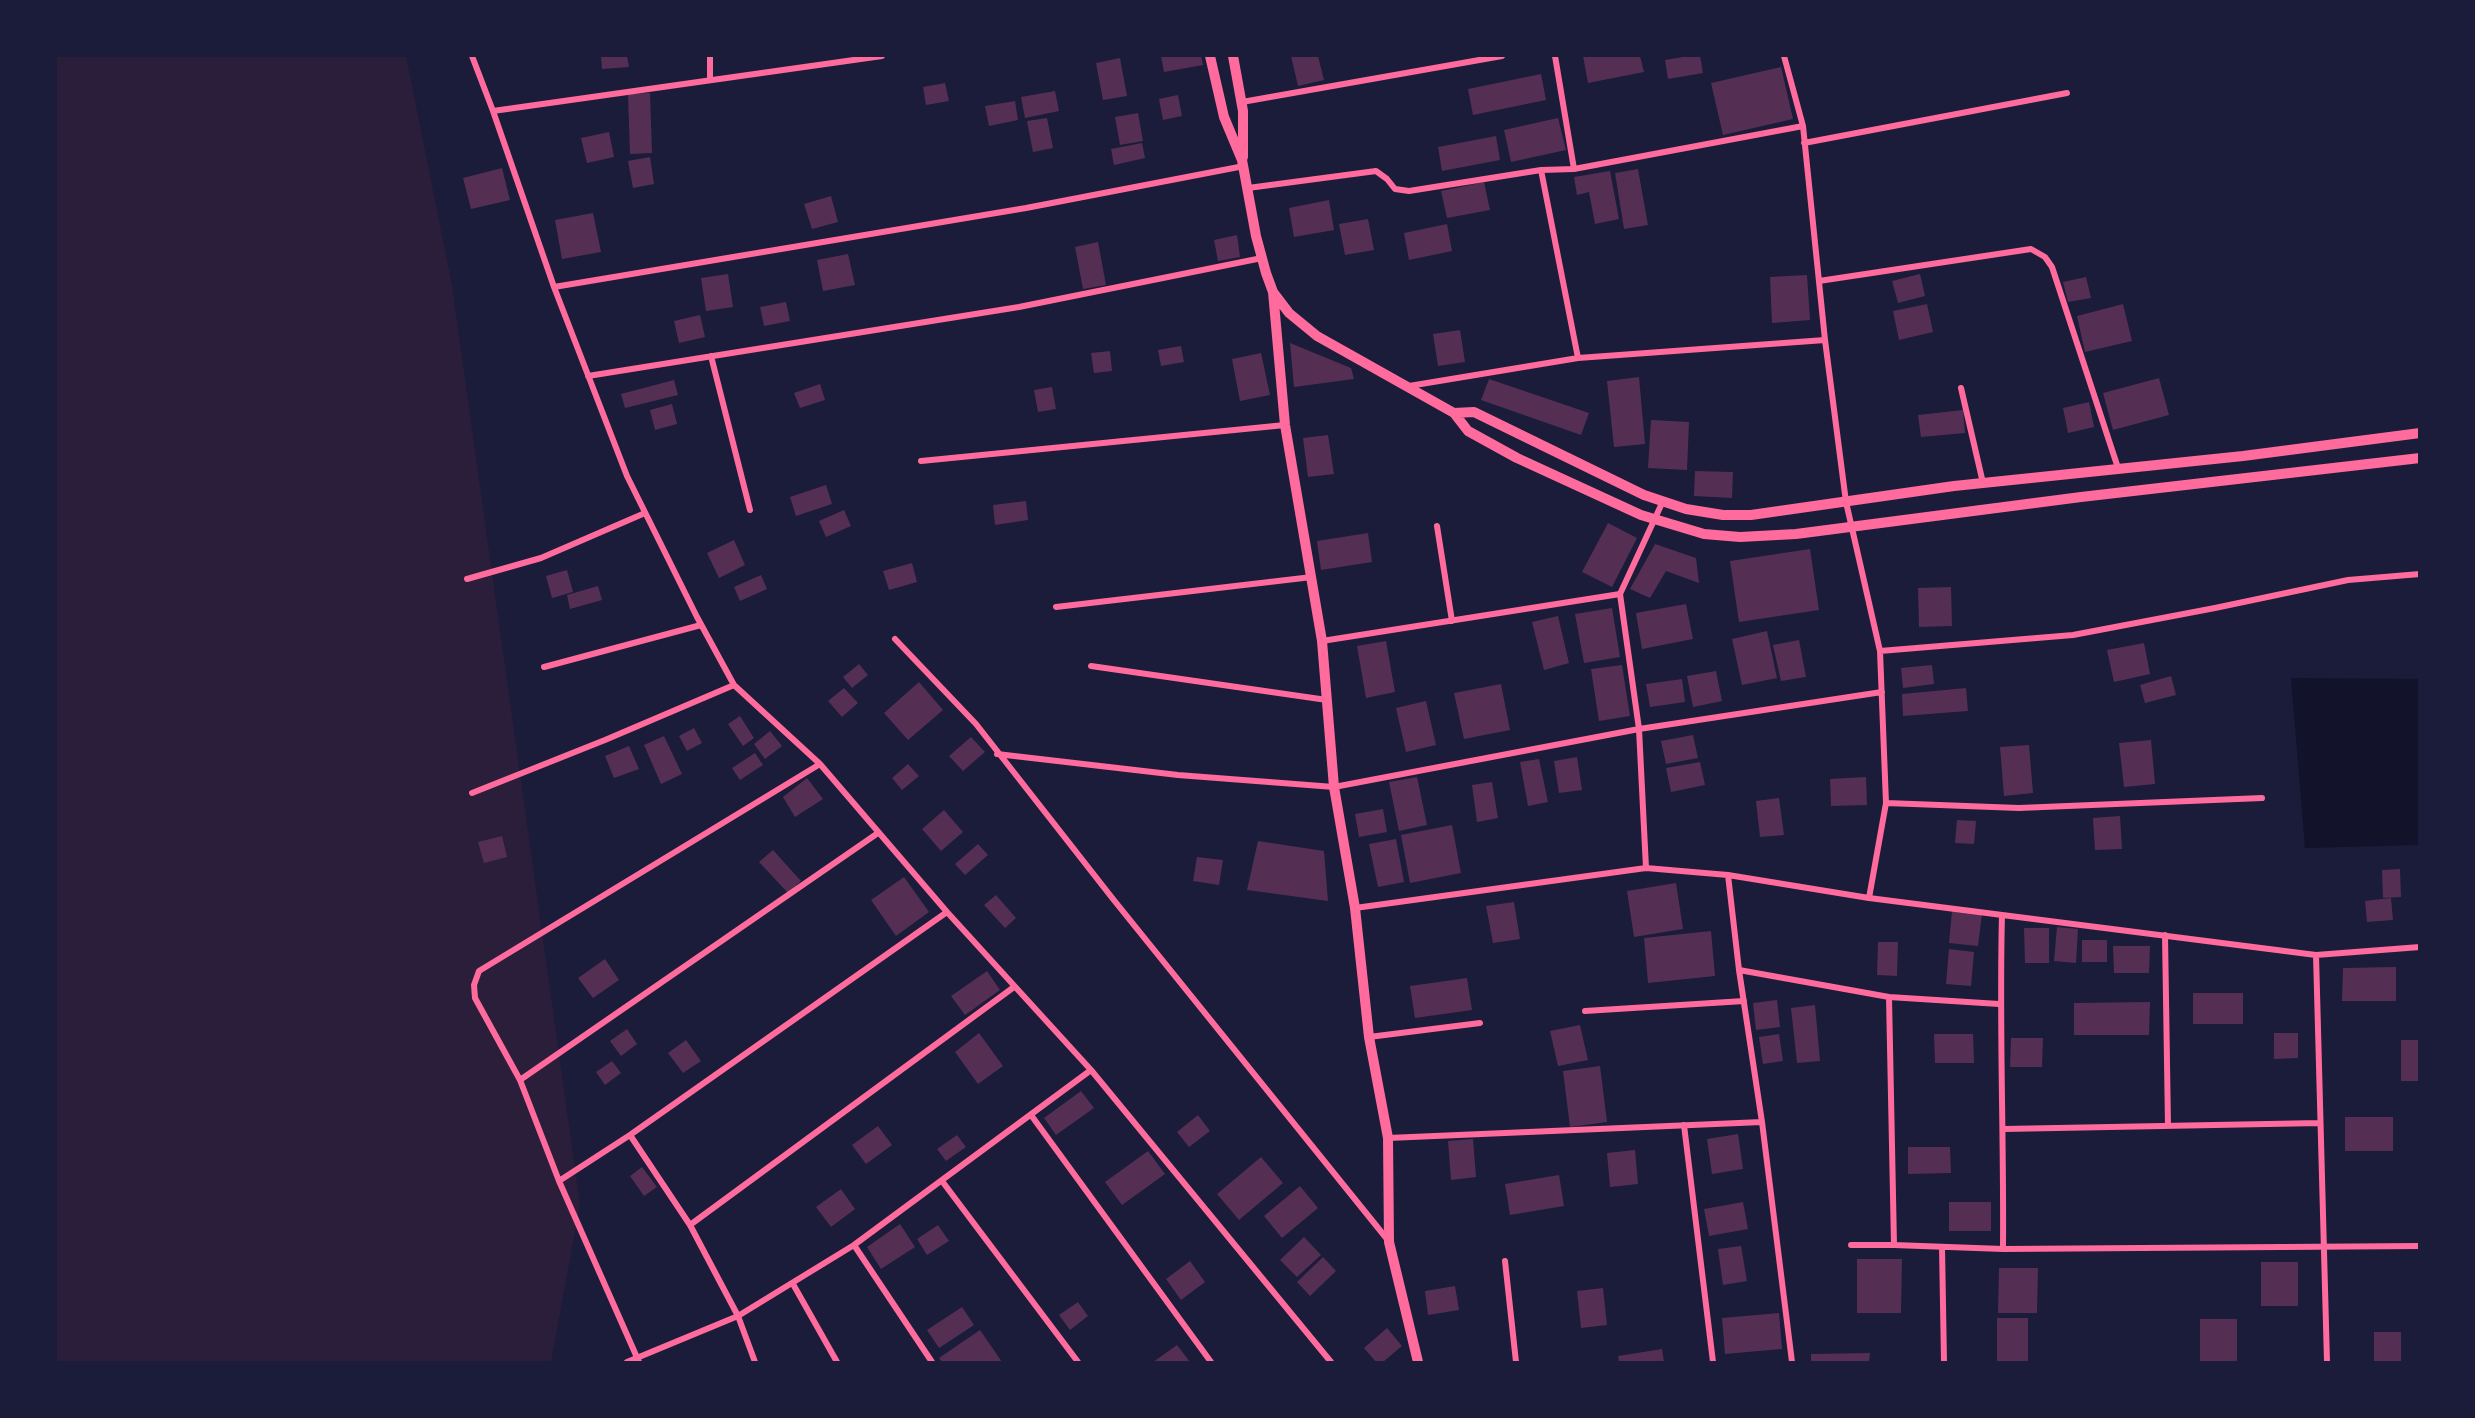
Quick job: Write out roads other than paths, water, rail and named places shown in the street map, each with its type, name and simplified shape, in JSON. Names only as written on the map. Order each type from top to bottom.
[{"type":"street","points":[[472,56],[554,287],[627,476],[701,625],[734,685],[820,764],[947,912],[1091,1070],[1331,1362]]},
{"type":"street","points":[[710,56],[710,79]]},
{"type":"street","points":[[493,111],[853,58],[882,56]]},
{"type":"street","points":[[1210,56],[1224,117],[1243,163],[1262,258],[1273,292],[1286,425],[1322,641],[1334,787],[1355,908],[1369,1037],[1388,1138],[1389,1242],[1418,1362]]},
{"type":"street","points":[[1233,56],[1242,102],[1243,163]]},
{"type":"street","points":[[1242,102],[1502,56]]},
{"type":"street","points":[[1555,56],[1574,169]]},
{"type":"street","points":[[1784,56],[1803,126],[1825,340],[1846,502],[1880,651],[1886,803],[1869,898]]},
{"type":"street","points":[[1804,143],[2067,93]]},
{"type":"street","points":[[1248,188],[1376,171],[1387,178],[1395,189],[1409,191],[1541,171],[1574,169],[1803,126]]},
{"type":"street","points":[[554,287],[1026,208],[1243,163]]},
{"type":"street","points":[[1541,171],[1578,358]]},
{"type":"street","points":[[1819,281],[2031,249],[2045,257],[2052,267],[2118,468]]},
{"type":"street","points":[[588,376],[1019,307],[1262,258]]},
{"type":"street","points":[[1273,292],[1289,314],[1317,336],[1454,413],[1468,431],[1590,492],[1654,520],[1704,534],[1740,537],[1796,534],[2070,498],[2420,458]]},
{"type":"street","points":[[1406,386],[1578,358],[1825,340]]},
{"type":"street","points":[[711,356],[750,510]]},
{"type":"street","points":[[1961,388],[1983,483]]},
{"type":"street","points":[[1454,413],[1474,412],[1644,495],[1686,509],[1723,515],[1751,515],[1983,483],[2265,453],[2420,433]]},
{"type":"street","points":[[921,461],[1286,425]]},
{"type":"street","points":[[1646,868],[1639,729],[1620,594],[1663,501]]},
{"type":"street","points":[[467,579],[540,558],[645,513]]},
{"type":"street","points":[[1437,526],[1452,621]]},
{"type":"street","points":[[1880,651],[2073,635],[2348,580],[2420,574]]},
{"type":"street","points":[[1056,607],[1313,577]]},
{"type":"street","points":[[1322,641],[1620,594]]},
{"type":"street","points":[[544,667],[701,625]]},
{"type":"street","points":[[895,639],[976,724],[997,754],[1389,1242]]},
{"type":"street","points":[[1091,666],[1327,700]]},
{"type":"street","points":[[472,793],[734,685]]},
{"type":"street","points":[[997,754],[1179,776],[1334,787],[1639,729],[1882,692]]},
{"type":"street","points":[[638,1360],[559,1181],[520,1080],[475,998],[474,985],[479,971],[820,764]]},
{"type":"street","points":[[1886,803],[2019,808],[2262,798]]},
{"type":"street","points":[[520,1080],[878,832]]},
{"type":"street","points":[[1355,908],[1646,868],[1728,875],[1869,898],[2316,956],[2420,947]]},
{"type":"street","points":[[1728,875],[1792,1362]]},
{"type":"street","points":[[559,1181],[630,1135],[947,912]]},
{"type":"street","points":[[2002,915],[2000,1004],[2004,1129],[2002,1248]]},
{"type":"street","points":[[2165,935],[2168,1126]]},
{"type":"street","points":[[2316,956],[2327,1362]]},
{"type":"street","points":[[1739,970],[1889,997],[2000,1004]]},
{"type":"street","points":[[690,1225],[1014,987]]},
{"type":"street","points":[[1889,997],[1894,1245]]},
{"type":"street","points":[[1585,1011],[1744,1001]]},
{"type":"street","points":[[1369,1037],[1480,1023]]},
{"type":"street","points":[[627,1362],[638,1360],[738,1316],[793,1284],[854,1245],[942,1182],[1091,1070]]},
{"type":"street","points":[[1031,1115],[1211,1362]]},
{"type":"street","points":[[1388,1138],[1762,1122]]},
{"type":"street","points":[[2004,1129],[2320,1123]]},
{"type":"street","points":[[1684,1125],[1713,1362]]},
{"type":"street","points":[[630,1135],[690,1225],[738,1316],[755,1362]]},
{"type":"street","points":[[942,1182],[1078,1362]]},
{"type":"street","points":[[854,1245],[932,1362]]},
{"type":"street","points":[[1851,1245],[2002,1248],[2420,1246]]},
{"type":"street","points":[[1942,1247],[1944,1362]]},
{"type":"street","points":[[1504,1261],[1516,1362]]},
{"type":"street","points":[[793,1284],[837,1362]]}]
